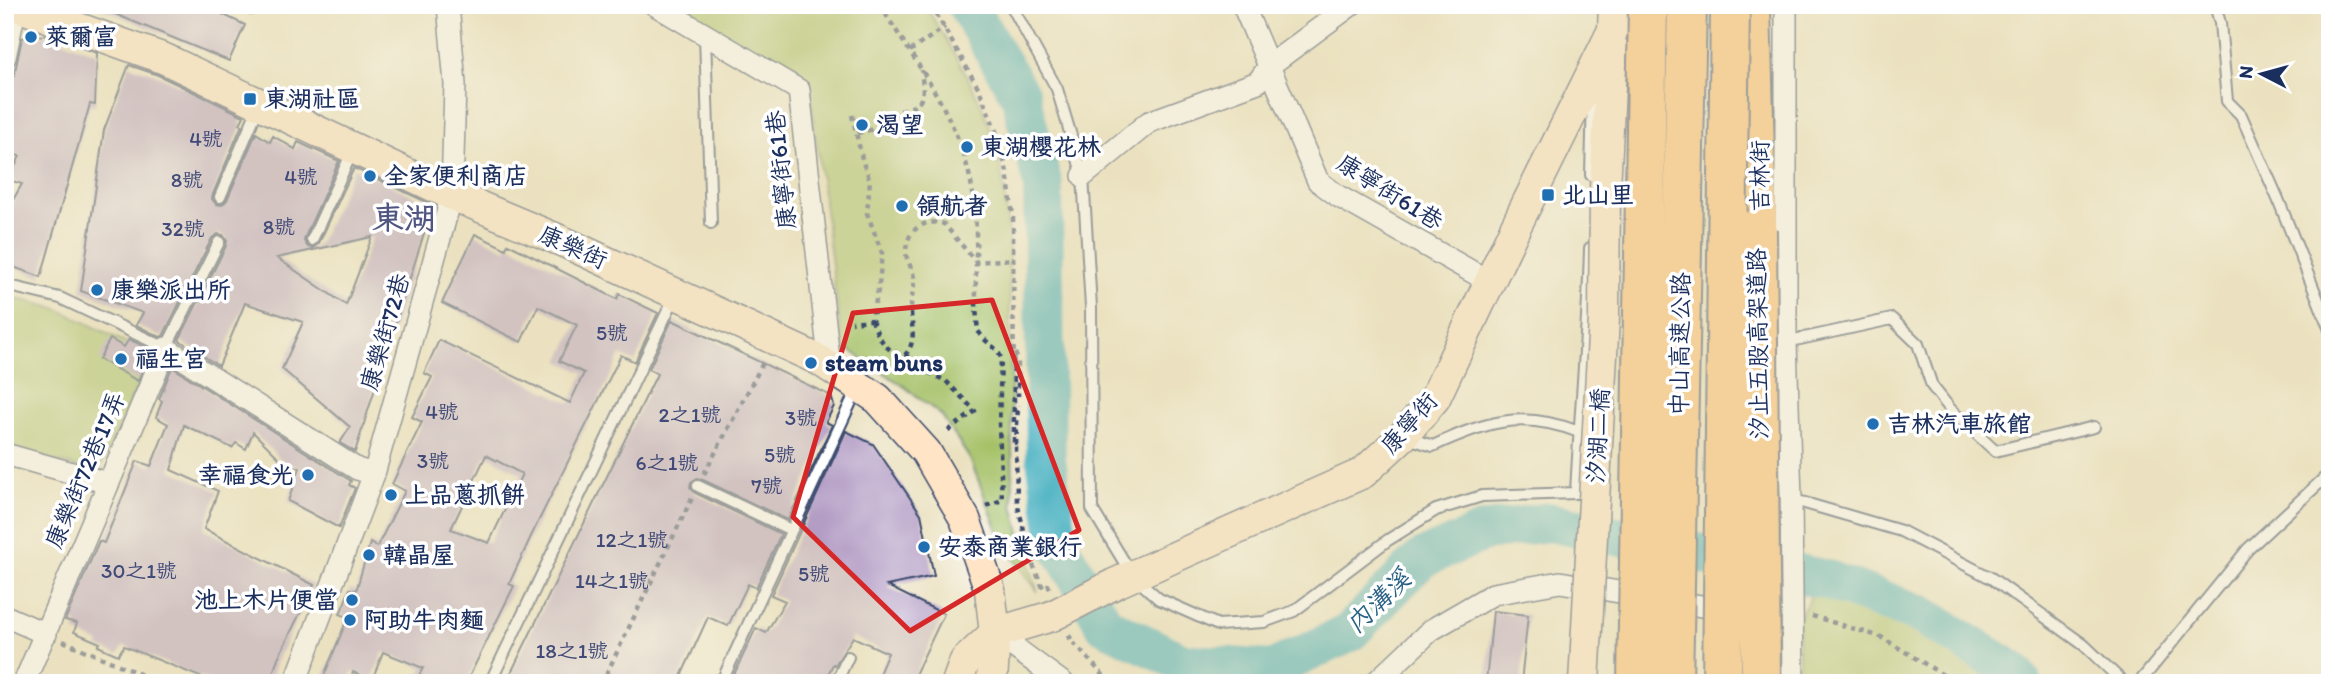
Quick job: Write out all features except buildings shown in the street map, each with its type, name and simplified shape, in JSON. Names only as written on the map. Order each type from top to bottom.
[{"type":"highway","points":[[1637,683],[1648,5]]},
{"type":"highway","name":"中山高速公路","points":[[1673,683],[1687,5]]},
{"type":"highway","name":"中山高速公路","points":[[1722,683],[1730,5]]},
{"type":"highway","name":"汐止五股高架道路","points":[[1751,5],[1757,229],[1762,683]]},
{"type":"street","name":"康樂街","points":[[16,5],[165,59],[452,195],[564,242],[819,360],[878,400],[919,442],[965,519],[990,590],[995,634],[992,683]]},
{"type":"street","points":[[5,57],[16,5]]},
{"type":"street","name":"康樂街72巷","points":[[295,683],[374,474],[452,195],[455,84],[448,5]]},
{"type":"street","name":"康寧街61巷","points":[[655,5],[799,90],[830,368]]},
{"type":"street","name":"康寧街61巷","points":[[1243,5],[1318,181],[1338,196],[1490,282]]},
{"type":"street","points":[[1083,176],[1149,122],[1258,82],[1270,65],[1351,5]]},
{"type":"street","name":"吉林街","points":[[1786,5],[1786,342],[1796,613],[1793,683]]},
{"type":"street","name":"康寧街","points":[[995,634],[1060,627],[1123,580],[1363,473],[1403,436],[1435,398],[1593,73],[1613,17]]},
{"type":"street","name":"汐湖二橋","points":[[1584,683],[1605,318],[1598,187],[1613,17]]},
{"type":"street","points":[[166,348],[357,469],[374,474]]},
{"type":"street","name":"康樂街72巷17弄","points":[[24,683],[166,348]]},
{"type":"street","points":[[5,454],[108,483]]},
{"type":"street","points":[[1376,683],[1431,630],[1493,594],[1560,582],[1597,590],[1796,613]]},
{"type":"street","points":[[5,616],[46,634]]},
{"type":"street","points":[[957,683],[965,661],[995,634],[1063,683]]},
{"type":"lane","points":[[1011,5],[1057,89],[1083,176],[1091,307],[1092,509],[1123,580],[1218,625],[1264,622],[1294,611],[1388,540],[1436,510],[1482,496],[1576,493],[1588,324],[1590,240]]},
{"type":"lane","points":[[2215,5],[2220,23],[2227,100],[2241,115],[2330,330]]},
{"type":"lane","points":[[705,35],[711,223]]},
{"type":"lane","points":[[1593,73],[1598,187]]},
{"type":"lane","points":[[220,197],[260,103]]},
{"type":"lane","points":[[312,240],[354,148]]},
{"type":"lane","points":[[5,285],[60,298],[166,348],[219,242]]},
{"type":"lane","points":[[489,683],[676,294]]},
{"type":"lane","points":[[1786,342],[1892,319],[1918,344],[1932,386],[1951,410],[1995,451],[2094,427]]},
{"type":"lane","points":[[721,683],[858,387]]},
{"type":"lane","points":[[1403,436],[1433,446],[1468,430],[1528,418],[1579,432]]},
{"type":"lane","points":[[2139,683],[2248,549],[2330,473]]},
{"type":"lane","points":[[698,486],[791,530]]},
{"type":"lane","points":[[1791,499],[1901,531],[1991,578],[2084,645],[2124,683]]},
{"type":"lane","points":[[1592,683],[1597,590]]},
{"type":"lane","points":[[836,683],[848,657]]},
{"type":"path","points":[[880,5],[951,119],[969,172],[974,203],[978,331],[998,351],[1002,367],[999,424],[1002,500],[985,506]]},
{"type":"path","points":[[931,5],[979,89],[996,131],[1008,183],[1013,216],[1014,442],[1017,503],[1033,565],[1046,587]]},
{"type":"path","points":[[910,51],[945,27]]},
{"type":"path","points":[[857,134],[873,131],[903,110],[916,106],[923,90],[922,69]]},
{"type":"path","points":[[852,115],[863,163],[870,180],[867,213],[881,253],[879,285],[872,320],[878,336],[891,350],[901,355],[906,354]]},
{"type":"path","points":[[906,354],[912,341],[910,310],[914,277],[906,250],[918,226],[926,222],[944,224],[976,261]]},
{"type":"path","points":[[976,261],[1013,259]]},
{"type":"path","points":[[852,322],[872,320]]},
{"type":"path","points":[[602,683],[698,486],[775,341]]},
{"type":"path","points":[[1015,352],[1018,396]]},
{"type":"path","points":[[906,354],[912,364],[946,381],[975,411],[947,432]]},
{"type":"path","points":[[1016,446],[1018,405]]},
{"type":"path","points":[[1796,613],[1881,637],[1955,683]]},
{"type":"path","points":[[1060,627],[1112,683]]},
{"type":"path","points":[[46,634],[161,683]]},
{"type":"highlighted area","points":[[992,300],[1079,530],[910,631],[793,517],[853,313]]},
{"type":"green space","points":[[676,5],[925,5],[963,68],[983,109],[1000,169],[1009,253],[1013,505],[1038,592],[1003,543],[970,459],[941,415],[842,345],[809,83]]},
{"type":"green space","points":[[5,296],[58,309],[151,355],[98,473],[5,448]]},
{"type":"green space","points":[[1814,591],[1854,605],[1977,661],[1999,683],[1799,683],[1798,619]]},
{"type":"waterway","name":"內溝溪","points":[[967,5],[1020,95],[1043,185],[1046,458],[1058,544],[1105,625],[1183,663],[1271,670],[1349,633],[1421,559],[1486,531],[1549,522],[1828,580],[1922,615],[2013,671],[2023,683]]},
{"type":"place","name":"萊爾富","points":[[31,37]]},
{"type":"place","name":"東湖社區","points":[[250,99]]},
{"type":"place","name":"渴望","points":[[862,125]]},
{"type":"place","name":"東湖櫻花林","points":[[967,147]]},
{"type":"place","name":"全家便利商店","points":[[370,176]]},
{"type":"place","name":"北山里","points":[[1548,195]]},
{"type":"place","name":"領航者","points":[[902,206]]},
{"type":"place","name":"康樂派出所","points":[[97,290]]},
{"type":"place","name":"福生宮","points":[[121,359]]},
{"type":"place","name":"steam buns","points":[[811,363]]},
{"type":"place","name":"吉林汽車旅館","points":[[1873,424]]},
{"type":"place","name":"幸福食光","points":[[308,475]]},
{"type":"place","name":"上品蔥抓餅","points":[[391,495]]},
{"type":"place","name":"安泰商業銀行","points":[[924,547]]},
{"type":"place","name":"韓晶屋","points":[[369,555]]},
{"type":"place","name":"池上木片便當","points":[[352,600]]},
{"type":"place","name":"阿助牛肉麵","points":[[350,620]]},
{"type":"district","name":"東湖","points":[[404,218]]}]
